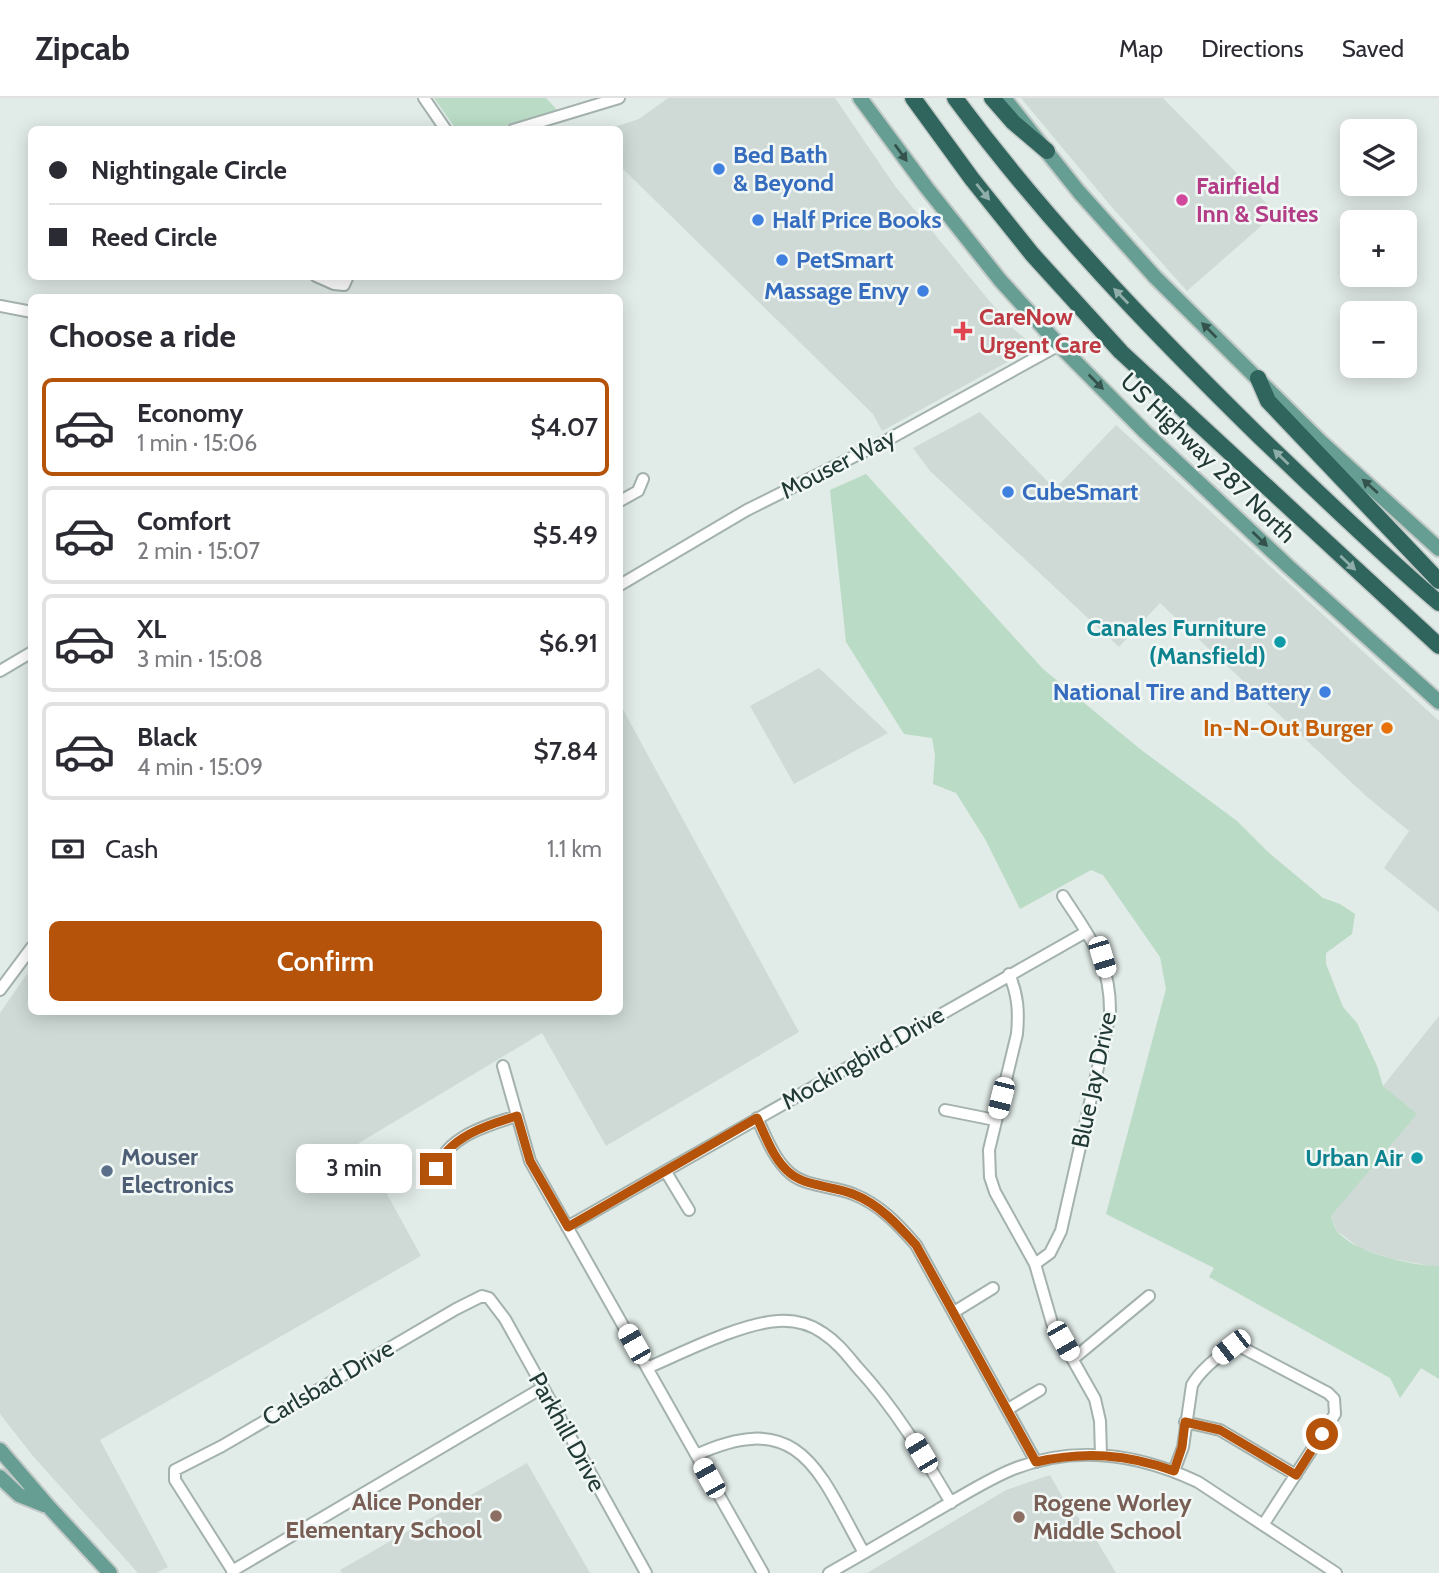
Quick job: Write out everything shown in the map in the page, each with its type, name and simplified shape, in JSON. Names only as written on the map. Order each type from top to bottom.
[{"type":"highway","points":[[913,98],[972,179],[1032,254],[1121,352],[1439,646]]},
{"type":"highway","points":[[955,98],[991,147],[1091,266],[1189,368],[1400,570],[1439,603]]},
{"type":"highway","points":[[992,98],[1013,122],[1047,151]]},
{"type":"highway","points":[[1258,379],[1268,401],[1439,581]]},
{"type":"main road","name":"US Highway 287 North","points":[[860,98],[1000,280],[1059,345],[1145,432],[1298,576],[1439,702]]},
{"type":"main road","points":[[1004,98],[1085,198],[1155,277],[1320,441],[1439,549]]},
{"type":"main road","points":[[0,1450],[48,1507],[110,1573]]},
{"type":"main road","points":[[0,1477],[19,1495],[48,1507]]},
{"type":"street","points":[[424,98],[443,126]]},
{"type":"street","points":[[526,126],[619,98]]},
{"type":"street","points":[[325,280],[344,285],[346,280]]},
{"type":"street","points":[[0,306],[28,311]]},
{"type":"street","name":"Mouser Way","points":[[623,583],[747,510],[889,439],[1059,345]]},
{"type":"street","points":[[623,499],[638,491],[643,480]]},
{"type":"street","points":[[0,671],[28,654]]},
{"type":"street","name":"Blue Jay Drive","points":[[1035,1264],[1051,1253],[1060,1231],[1111,1014],[1109,982],[1102,957],[1063,896]]},
{"type":"street","name":"Mockingbird Drive","points":[[568,1227],[1086,932]]},
{"type":"street","points":[[0,990],[28,952]]},
{"type":"street","points":[[1009,974],[1017,993],[1019,1016],[989,1153],[990,1177],[995,1192],[1035,1264],[1047,1309],[1095,1399],[1100,1421],[1101,1455]]},
{"type":"street","points":[[503,1066],[530,1161],[763,1573]]},
{"type":"street","points":[[945,1110],[995,1120]]},
{"type":"street","points":[[435,1179],[436,1169],[444,1152],[478,1130],[517,1116]]},
{"type":"street","points":[[757,1118],[775,1156],[792,1175],[853,1194],[875,1206],[899,1225],[916,1245],[1036,1462]]},
{"type":"street","points":[[666,1172],[689,1210]]},
{"type":"street","points":[[954,1312],[993,1288]]},
{"type":"street","name":"Parkhill Drive","points":[[482,1296],[489,1298],[505,1320],[646,1573]]},
{"type":"street","name":"Carlsbad Drive","points":[[233,1572],[175,1480],[174,1470],[222,1446],[482,1296]]},
{"type":"street","points":[[1073,1359],[1149,1296]]},
{"type":"street","points":[[648,1368],[704,1344],[764,1323],[797,1322],[809,1325],[823,1332],[839,1346],[869,1379],[909,1432],[951,1503]]},
{"type":"street","points":[[1174,1471],[1182,1447],[1189,1395],[1196,1377],[1231,1347],[1241,1347],[1328,1393],[1335,1399],[1335,1414],[1263,1525]]},
{"type":"street","points":[[233,1572],[542,1388]]},
{"type":"street","points":[[1009,1409],[1040,1390]]},
{"type":"street","points":[[1185,1422],[1220,1430],[1296,1475]]},
{"type":"street","points":[[696,1455],[722,1443],[752,1438],[780,1441],[793,1447],[809,1460],[818,1472],[864,1553]]},
{"type":"street","points":[[829,1573],[1012,1470],[1059,1457],[1101,1455],[1149,1462],[1198,1482],[1336,1573]]},
{"type":"shaded area","points":[[668,98],[835,98],[895,186],[1010,326],[1035,347],[882,431],[873,414],[623,169],[623,126],[617,126],[639,119]]},
{"type":"shaded area","points":[[1021,98],[1163,98],[1276,213],[1187,291],[1110,205]]},
{"type":"shaded area","points":[[980,412],[1055,489],[1116,425],[1439,721],[1439,912],[1384,868],[1409,831],[1366,796],[1160,603],[1119,647],[930,471],[913,448]]},
{"type":"shaded area","points":[[819,668],[888,733],[794,784],[750,706]]},
{"type":"shaded area","points":[[623,709],[799,1032],[606,1146],[542,1033],[359,1143],[421,1256],[100,1440],[168,1567],[156,1573],[138,1573],[33,1456],[0,1414],[0,1013],[28,972],[28,1015],[623,1015]]},
{"type":"shaded area","points":[[1439,1016],[1439,1266],[1430,1266],[1389,1258],[1360,1248],[1337,1231],[1331,1215],[1416,1115],[1383,1086]]},
{"type":"shaded area","name":"Alice Ponder Elementary School","points":[[527,1463],[590,1573],[342,1573],[340,1570]]},
{"type":"shaded area","name":"Rogene Worley Middle School","points":[[1050,1475],[1069,1509],[1088,1526],[1116,1573],[867,1573],[1006,1490]]},
{"type":"green space","points":[[434,98],[546,98],[557,110],[505,126],[454,126]]},
{"type":"green space","points":[[866,474],[1043,669],[1140,749],[1237,821],[1268,852],[1323,898],[1340,904],[1355,914],[1352,934],[1326,953],[1326,964],[1343,1007],[1357,1023],[1383,1086],[1417,1114],[1331,1216],[1337,1231],[1356,1246],[1400,1261],[1439,1266],[1439,1379],[1421,1368],[1400,1398],[1390,1378],[1209,1277],[1214,1268],[1106,1214],[1166,989],[1160,957],[1103,875],[1091,870],[1020,909],[985,839],[956,793],[933,784],[935,755],[932,738],[904,734],[846,642],[830,490]]},
{"type":"place","name":"Bed Bath & Beyond","points":[[719,169]]},
{"type":"place","name":"Fairfield Inn & Suites","points":[[1182,200]]},
{"type":"place","name":"Half Price Books","points":[[758,220]]},
{"type":"place","name":"PetSmart","points":[[782,260]]},
{"type":"place","name":"Massage Envy","points":[[923,291]]},
{"type":"place","name":"CareNow Urgent Care","points":[[963,331]]},
{"type":"place","name":"CubeSmart","points":[[1008,492]]},
{"type":"place","name":"Canales Furniture (Mansfield)","points":[[1280,642]]},
{"type":"place","name":"National Tire and Battery","points":[[1325,692]]},
{"type":"place","name":"In-N-Out Burger","points":[[1387,728]]},
{"type":"place","name":"Urban Air","points":[[1417,1158]]},
{"type":"place","name":"Mouser Electronics","points":[[107,1171]]},
{"type":"place","name":"Alice Ponder Elementary School","points":[[496,1516]]},
{"type":"place","name":"Rogene Worley Middle School","points":[[1019,1517]]},
{"type":"route","points":[[436,1169],[444,1152],[460,1140],[492,1124],[517,1116],[530,1161],[568,1227],[757,1118],[775,1156],[792,1175],[853,1194],[875,1206],[899,1225],[916,1245],[1036,1462],[1080,1455],[1121,1456],[1174,1471],[1182,1447],[1185,1422],[1220,1430],[1296,1475],[1322,1434]]}]
